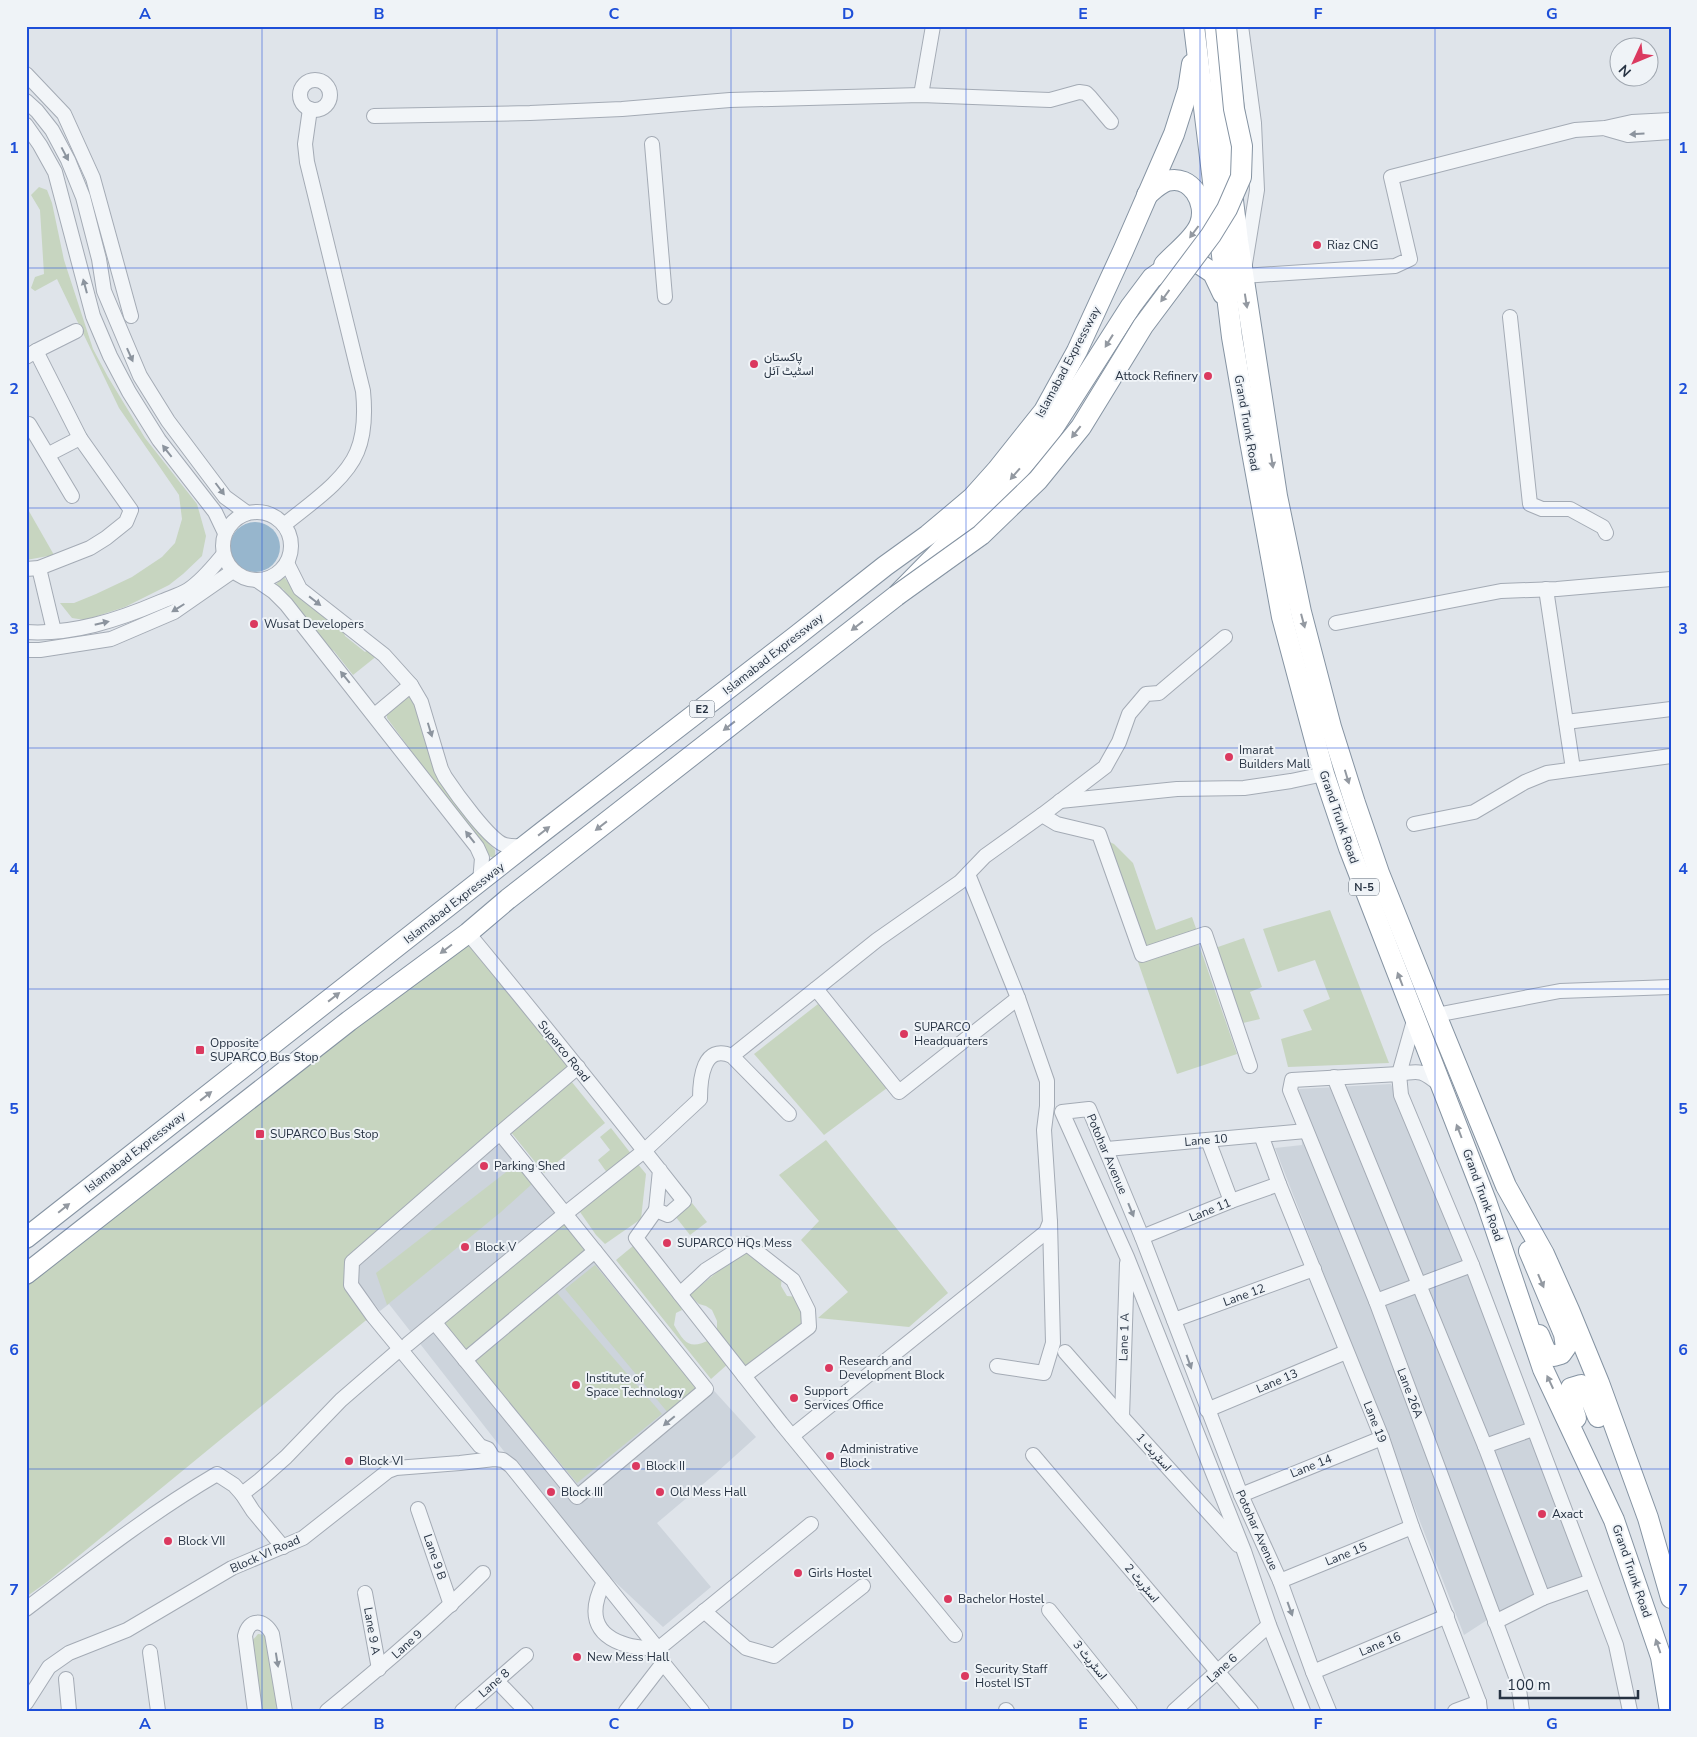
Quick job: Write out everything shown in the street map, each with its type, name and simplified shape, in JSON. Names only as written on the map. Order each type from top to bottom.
[{"type":"highway","name":"Grand Trunk Road","points":[[1215,26],[1228,160],[1243,276],[1277,496],[1301,612],[1331,728],[1379,873],[1436,1015],[1506,1186],[1544,1254],[1570,1310],[1599,1383],[1648,1518],[1669,1591]]},
{"type":"highway","points":[[896,596],[981,535],[1038,480],[1081,427],[1143,326],[1223,216],[1241,177],[1242,146],[1234,109],[1226,26]]},
{"type":"highway","name":"Grand Trunk Road","points":[[1195,33],[1229,313],[1251,450],[1282,616],[1324,774],[1349,848],[1486,1201],[1543,1369],[1614,1520],[1661,1657],[1670,1711]]},
{"type":"highway","name":"Islamabad Expressway","points":[[26,1238],[525,846],[885,566],[928,535],[972,498],[1044,411],[1081,342],[1174,134],[1188,90],[1195,33]]},
{"type":"highway","points":[[896,596],[1012,478],[1048,436],[1131,306],[1152,278],[1196,232],[1202,214],[1201,202],[1196,191],[1188,184],[1168,181],[1147,195]]},
{"type":"highway","points":[[1152,278],[1169,266],[1183,260],[1198,263],[1213,273],[1229,313]]},
{"type":"highway","name":"E2","points":[[26,1274],[342,1027],[468,933],[896,596]]},
{"type":"highway","points":[[1486,1201],[1506,1244],[1546,1352],[1554,1356],[1561,1354],[1566,1347],[1564,1334],[1532,1260],[1506,1186]]},
{"type":"highway","points":[[1614,1520],[1604,1481],[1569,1396],[1572,1388],[1581,1385],[1588,1392],[1669,1591]]},
{"type":"street","points":[[922,95],[933,26]]},
{"type":"street","points":[[1241,26],[1254,123],[1257,190],[1243,276],[1395,266],[1410,259],[1391,177],[1575,130],[1605,128],[1632,122],[1671,120]]},
{"type":"street","points":[[26,74],[64,114],[93,178],[131,316]]},
{"type":"street","points":[[374,116],[530,113],[622,109],[730,100],[922,95],[1050,100],[1079,92],[1090,96],[1112,122]]},
{"type":"street","points":[[26,101],[37,111],[54,133],[68,160],[83,197],[99,259],[104,291],[140,376],[168,421],[225,497],[247,513]]},
{"type":"street","points":[[284,525],[328,488],[350,464],[357,453],[360,443],[365,411],[363,391],[307,162],[305,144],[310,109]]},
{"type":"street","points":[[54,133],[68,123]]},
{"type":"street","points":[[26,125],[55,172],[93,316],[110,356],[128,392],[159,440],[215,512],[225,533]]},
{"type":"street","points":[[1605,128],[1628,135],[1671,132]]},
{"type":"street","points":[[652,144],[665,297]]},
{"type":"street","points":[[1510,317],[1530,504],[1542,509],[1570,509],[1604,527],[1606,533]]},
{"type":"street","points":[[54,631],[33,568],[90,548],[126,522],[131,510],[80,438],[31,354],[76,331]]},
{"type":"street","points":[[29,424],[49,454],[72,496]]},
{"type":"street","points":[[49,454],[80,438]]},
{"type":"street","points":[[262,512],[275,517],[289,532],[291,552],[287,563],[279,572],[269,578],[258,581],[249,580],[233,571],[227,564],[224,555],[223,540],[225,533],[230,524],[238,517],[247,513],[262,512]]},
{"type":"street","points":[[26,632],[54,631],[105,623],[187,591],[205,576],[224,555]]},
{"type":"street","points":[[287,563],[300,589],[384,655],[412,686],[421,702],[441,769],[451,786],[494,839],[504,845],[525,846]]},
{"type":"street","points":[[26,650],[40,650],[110,639],[174,612],[233,571]]},
{"type":"street","points":[[1336,623],[1501,591],[1546,590],[1671,579]]},
{"type":"street","points":[[258,581],[274,592],[286,604],[477,847],[482,858],[480,882]]},
{"type":"street","points":[[1546,590],[1573,769]]},
{"type":"street","points":[[732,1056],[877,940],[960,882],[985,856],[1105,767],[1119,742],[1129,714],[1146,694],[1159,692],[1225,637]]},
{"type":"street","points":[[375,715],[412,686]]},
{"type":"street","points":[[1566,722],[1671,710]]},
{"type":"street","points":[[1414,824],[1474,812],[1525,782],[1547,773],[1671,756]]},
{"type":"street","points":[[1060,801],[1177,789],[1244,788],[1324,774]]},
{"type":"street","points":[[1042,815],[1057,824],[1099,834],[1142,955],[1205,934],[1250,1066]]},
{"type":"street","points":[[968,874],[1018,998],[1047,1081],[1047,1106],[1044,1130],[1050,1222],[1053,1344],[1044,1373],[997,1366]]},
{"type":"street","name":"Suparco Road","points":[[468,933],[578,1067],[684,1201],[668,1215],[656,1210]]},
{"type":"street","points":[[1436,1015],[1560,990],[1671,987]]},
{"type":"street","points":[[816,989],[899,1092],[1018,998]]},
{"type":"street","points":[[1415,1017],[1399,1074],[1402,1095],[1472,1265],[1616,1644],[1630,1711]]},
{"type":"street","points":[[242,1494],[286,1457],[340,1400],[644,1151],[700,1099],[700,1081],[705,1063],[715,1054],[723,1052],[732,1056],[789,1114]]},
{"type":"street","points":[[578,1067],[352,1262],[351,1284],[373,1316],[404,1346],[489,1442],[491,1454],[511,1466],[658,1648],[663,1662],[702,1711]]},
{"type":"street","points":[[1442,1086],[1424,1072],[1334,1077],[1485,1446],[1543,1598]]},
{"type":"street","name":"Lane 26A","points":[[1334,1077],[1292,1080],[1290,1090],[1376,1301],[1518,1682],[1522,1711]]},
{"type":"street","name":"Potohar Avenue","points":[[1303,1711],[1244,1551],[1127,1257],[1062,1112],[1090,1109],[1142,1237],[1240,1495],[1280,1581],[1312,1672],[1329,1711]]},
{"type":"street","name":"Lane 10","points":[[1107,1149],[1306,1131]]},
{"type":"street","points":[[435,1323],[577,1497],[706,1389],[500,1133]]},
{"type":"street","name":"Lane 19","points":[[1261,1135],[1346,1352],[1382,1438],[1412,1527],[1480,1706]]},
{"type":"street","points":[[1208,1140],[1230,1201]]},
{"type":"street","points":[[660,1170],[656,1210],[636,1238],[792,1436],[955,1635]]},
{"type":"street","name":"Lane 11","points":[[1142,1237],[1230,1201],[1279,1184]]},
{"type":"street","points":[[792,1436],[1046,1232],[1050,1222]]},
{"type":"street","points":[[680,1294],[706,1270],[748,1244],[793,1280],[808,1310],[809,1327],[744,1376]]},
{"type":"street","points":[[465,1360],[595,1251]]},
{"type":"street","name":"Lane 1 A","points":[[1122,1417],[1127,1257]]},
{"type":"street","points":[[1376,1301],[1472,1265]]},
{"type":"street","name":"Lane 12","points":[[1174,1320],[1314,1269]]},
{"type":"street","name":"اسٹریٹ 1","points":[[1065,1352],[1244,1551]]},
{"type":"street","name":"Lane 13","points":[[1207,1410],[1346,1352]]},
{"type":"street","points":[[1485,1446],[1533,1429]]},
{"type":"street","name":"Lane 14","points":[[1240,1495],[1382,1438]]},
{"type":"street","name":"Block VI Road","points":[[26,1703],[50,1666],[69,1654],[127,1630],[232,1568],[303,1538],[388,1471],[396,1468],[460,1464],[491,1454]]},
{"type":"street","name":"اسٹریٹ 2","points":[[1033,1455],[1251,1711]]},
{"type":"street","points":[[26,1609],[100,1552],[179,1496],[216,1474],[234,1485],[283,1547]]},
{"type":"street","name":"Lane 9 B","points":[[418,1509],[451,1605]]},
{"type":"street","points":[[604,1582],[598,1594],[594,1611],[596,1624],[608,1637],[628,1645],[658,1648],[811,1524]]},
{"type":"street","name":"Lane 15","points":[[1280,1581],[1412,1527]]},
{"type":"street","name":"Lane 9","points":[[327,1711],[379,1669],[451,1605],[483,1573]]},
{"type":"street","points":[[1495,1622],[1543,1598],[1591,1581]]},
{"type":"street","points":[[704,1611],[746,1648],[774,1656],[863,1586]]},
{"type":"street","name":"Lane 9 A","points":[[365,1593],[379,1669]]},
{"type":"street","name":"اسٹریٹ 3","points":[[1049,1610],[1130,1711]]},
{"type":"street","name":"Lane 16","points":[[1312,1672],[1446,1616]]},
{"type":"street","points":[[254,1711],[245,1636],[247,1630],[255,1623],[261,1622],[268,1627],[272,1634],[285,1711]]},
{"type":"street","name":"Lane 6","points":[[1174,1711],[1270,1625]]},
{"type":"street","points":[[150,1652],[158,1711]]},
{"type":"street","name":"Lane 8","points":[[462,1711],[526,1655]]},
{"type":"street","points":[[626,1711],[663,1662]]},
{"type":"street","points":[[66,1678],[69,1711]]},
{"type":"street","points":[[496,1680],[526,1711]]},
{"type":"street","points":[[1455,1711],[1480,1706]]},
{"type":"shaded area","points":[[1391,1084],[1588,1573],[1501,1611],[1464,1635],[1275,1148],[1302,1145],[1299,1089]]},
{"type":"shaded area","name":"Institute of Space Technology","points":[[503,1142],[707,1383],[756,1437],[657,1523],[711,1587],[663,1627],[596,1564],[517,1468],[389,1304],[380,1311],[356,1277],[355,1269],[360,1260],[462,1173]]},
{"type":"green space","points":[[39,187],[47,190],[52,203],[64,260],[93,349],[145,438],[197,504],[206,536],[202,556],[169,585],[125,607],[85,620],[72,618],[60,603],[74,603],[96,594],[132,577],[162,557],[175,543],[182,519],[179,495],[119,408],[57,279],[35,291],[31,288],[35,277],[44,274],[40,210],[31,195]]},
{"type":"green space","points":[[26,506],[54,555],[26,560]]},
{"type":"green space","points":[[284,577],[298,595],[343,629],[345,636],[365,652],[371,647],[378,655],[353,675],[334,651],[326,646],[283,589],[275,585]]},
{"type":"green space","points":[[408,694],[413,698],[464,811],[495,850],[495,857],[488,855],[387,718],[387,713]]},
{"type":"green space","points":[[1103,839],[1114,844],[1133,863],[1156,930],[1192,917],[1198,934],[1144,951]]},
{"type":"green space","points":[[1330,910],[1389,1063],[1288,1067],[1281,1039],[1312,1030],[1303,1010],[1330,999],[1315,960],[1278,972],[1263,929]]},
{"type":"green space","points":[[462,937],[578,1067],[347,1264],[370,1317],[47,1582],[26,1597],[26,1285]]},
{"type":"green space","points":[[1244,938],[1262,987],[1250,992],[1260,1019],[1243,1023],[1215,948]]},
{"type":"green space","points":[[1198,942],[1237,1054],[1177,1074],[1138,962]]},
{"type":"green space","points":[[818,1004],[887,1088],[824,1135],[754,1054]]},
{"type":"green space","points":[[571,1081],[605,1123],[544,1173],[510,1131]]},
{"type":"green space","points":[[611,1128],[632,1155],[608,1174],[598,1160],[610,1150],[600,1137]]},
{"type":"green space","points":[[826,1140],[948,1293],[909,1327],[818,1318],[848,1292],[801,1240],[819,1221],[779,1175]]},
{"type":"green space","points":[[519,1162],[532,1184],[501,1212],[387,1305],[376,1273]]},
{"type":"green space","points":[[637,1163],[646,1174],[641,1219],[605,1244],[596,1235],[578,1209]]},
{"type":"green space","points":[[692,1203],[707,1222],[690,1235],[675,1216]]},
{"type":"green space","points":[[563,1221],[587,1250],[464,1351],[441,1321]]},
{"type":"green space","points":[[633,1246],[677,1298],[682,1310],[676,1313],[674,1325],[681,1337],[693,1344],[711,1339],[729,1363],[711,1379],[616,1260]]},
{"type":"green space","points":[[744,1250],[782,1276],[781,1286],[787,1296],[798,1297],[804,1321],[745,1368],[717,1333],[717,1321],[712,1310],[699,1304],[689,1295]]},
{"type":"green space","points":[[595,1265],[698,1390],[669,1414],[565,1289]]},
{"type":"green space","points":[[557,1293],[662,1414],[577,1483],[475,1361]]},
{"type":"green space","points":[[258,1634],[268,1635],[277,1711],[261,1711],[252,1641]]},
{"type":"water","points":[[255,522],[264,524],[275,533],[280,547],[278,556],[269,567],[255,572],[246,570],[235,561],[230,547],[232,538],[241,527]]},
{"type":"place","name":"Riaz CNG","points":[[1317,245]]},
{"type":"place","name":"پاکستان اسٹیٹ آئل","points":[[754,364]]},
{"type":"place","name":"Attock Refinery","points":[[1208,376]]},
{"type":"place","name":"Wusat Developers","points":[[254,624]]},
{"type":"place","name":"Imarat Builders Mall","points":[[1229,757]]},
{"type":"place","name":"SUPARCO Headquarters","points":[[904,1034]]},
{"type":"place","name":"Opposite SUPARCO Bus Stop","points":[[200,1050]]},
{"type":"place","name":"SUPARCO Bus Stop","points":[[260,1134]]},
{"type":"place","name":"Parking Shed","points":[[484,1166]]},
{"type":"place","name":"SUPARCO HQs Mess","points":[[667,1243]]},
{"type":"place","name":"Block V","points":[[465,1247]]},
{"type":"place","name":"Research and Development Block","points":[[829,1368]]},
{"type":"place","name":"Institute of Space Technology","points":[[576,1385]]},
{"type":"place","name":"Support Services Office","points":[[794,1398]]},
{"type":"place","name":"Administrative Block","points":[[830,1456]]},
{"type":"place","name":"Block VI","points":[[349,1461]]},
{"type":"place","name":"Block II","points":[[636,1466]]},
{"type":"place","name":"Block III","points":[[551,1492]]},
{"type":"place","name":"Old Mess Hall","points":[[660,1492]]},
{"type":"place","name":"Axact","points":[[1542,1514]]},
{"type":"place","name":"Block VII","points":[[168,1541]]},
{"type":"place","name":"Girls Hostel","points":[[798,1573]]},
{"type":"place","name":"Bachelor Hostel","points":[[948,1599]]},
{"type":"place","name":"New Mess Hall","points":[[577,1657]]},
{"type":"place","name":"Security Staff Hostel IST","points":[[965,1676]]}]
